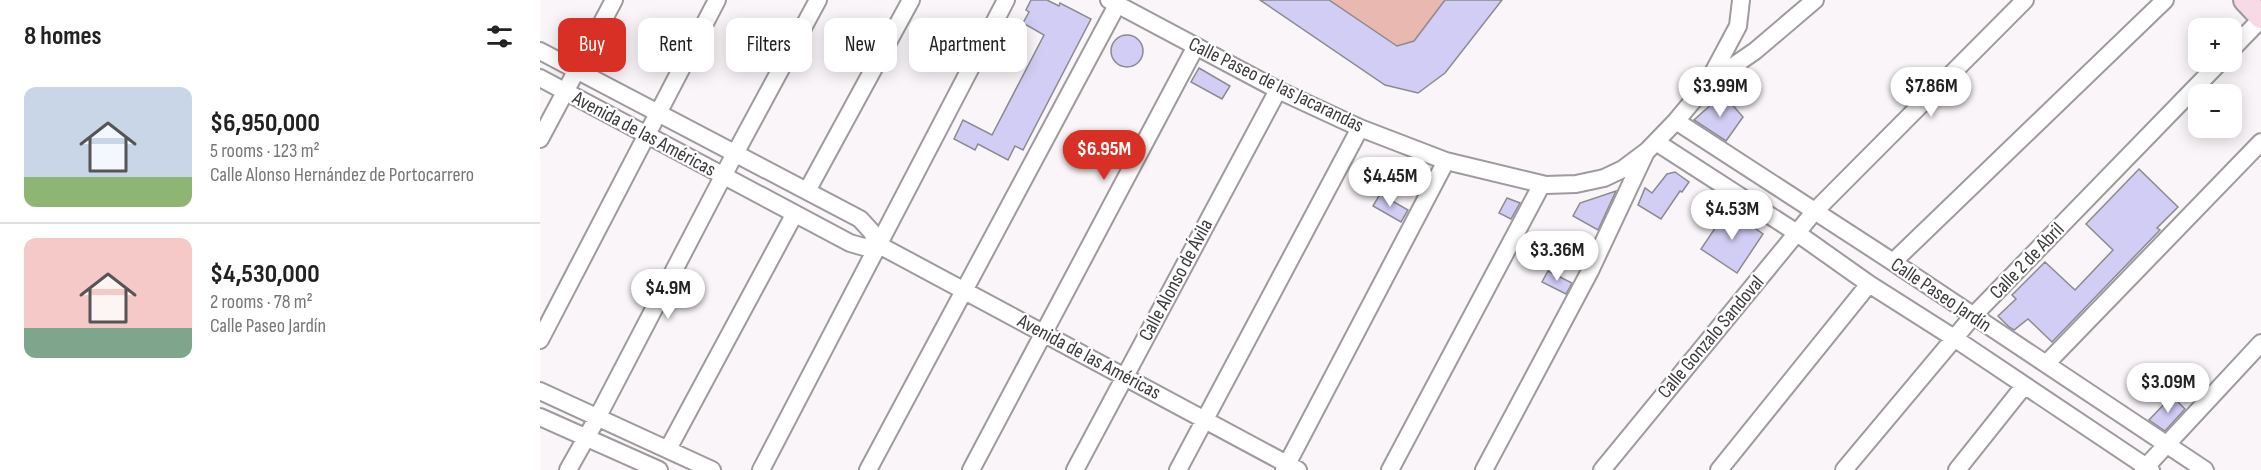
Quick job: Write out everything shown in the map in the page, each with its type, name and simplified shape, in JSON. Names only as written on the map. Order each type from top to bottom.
[{"type":"main road","points":[[2245,0],[2261,18]]},
{"type":"street","points":[[604,18],[614,0]]},
{"type":"street","points":[[540,340],[717,0]]},
{"type":"street","points":[[568,470],[598,417],[735,152],[818,0]]},
{"type":"street","points":[[807,191],[911,0]]},
{"type":"street","points":[[761,470],[1006,0]]},
{"type":"street","points":[[1707,84],[1738,26],[1741,0]]},
{"type":"street","points":[[1707,84],[1755,51],[1815,0]]},
{"type":"street","name":"Calle Gonzalo Sandoval","points":[[1602,470],[1814,212],[2025,0]]},
{"type":"street","points":[[1893,262],[2165,0]]},
{"type":"street","points":[[868,470],[1113,2]]},
{"type":"street","name":"Calle Paseo de las Jacarandas","points":[[1113,2],[1278,90],[1360,128],[1446,161],[1542,184],[1576,184],[1604,178],[1623,169],[1676,121],[1707,84]]},
{"type":"street","points":[[2242,38],[2261,18]]},
{"type":"street","points":[[970,470],[1196,46]]},
{"type":"street","name":"Avenida de las Américas","points":[[540,51],[558,60]]},
{"type":"street","points":[[540,139],[575,72]]},
{"type":"street","name":"Avenida de las Américas","points":[[580,72],[860,219],[871,231],[879,245]]},
{"type":"street","name":"Calle 2 de Abril","points":[[1844,470],[1973,316],[2210,72]]},
{"type":"street","name":"Avenida de las Américas","points":[[540,78],[850,243],[864,246],[879,245],[1204,419],[1290,468]]},
{"type":"street","name":"Calle Alonso de Ávila","points":[[1075,470],[1278,90]]},
{"type":"street","name":"Calle Paseo Jardín","points":[[1676,121],[1893,262],[2205,470]]},
{"type":"street","points":[[1178,470],[1360,128]]},
{"type":"street","points":[[2046,363],[2261,142]]},
{"type":"street","points":[[1484,470],[1590,271],[1651,146]]},
{"type":"street","name":"Calle Paseo Jardín","points":[[1651,146],[1797,233],[1869,284],[1954,338],[2147,469]]},
{"type":"street","points":[[1290,468],[1446,161]]},
{"type":"street","points":[[1389,470],[1542,184]]},
{"type":"street","points":[[668,450],[794,215]]},
{"type":"street","points":[[1719,470],[1869,284]]},
{"type":"street","points":[[2147,469],[2166,444],[2261,343]]},
{"type":"street","points":[[1957,470],[2024,386]]},
{"type":"street","points":[[540,391],[712,470]]},
{"type":"street","points":[[540,417],[659,470]]},
{"type":"shaded area","points":[[1260,0],[1502,0],[1445,73],[1418,93]]},
{"type":"building","points":[[1031,0],[1047,0],[1059,6],[1060,3],[1091,19],[1023,150],[1015,146],[1008,160],[978,144],[975,150],[954,139],[963,120],[992,135],[1025,72],[1027,72],[1044,35],[1027,25],[1026,18],[1029,12],[1026,10]]},
{"type":"building","points":[[1260,0],[1329,0],[1397,46],[1414,41],[1445,0],[1502,0],[1445,73],[1418,93],[1385,85]]},
{"type":"building","points":[[1127,35],[1139,39],[1143,51],[1139,63],[1127,67],[1115,63],[1111,51],[1115,39]]},
{"type":"building","points":[[1199,68],[1230,86],[1222,99],[1191,82]]},
{"type":"building","points":[[1723,94],[1743,117],[1726,141],[1694,120]]},
{"type":"building","points":[[2139,169],[2178,207],[2157,228],[2160,230],[2052,342],[2028,319],[2014,330],[2009,327],[1998,316],[2016,299],[2012,295],[2045,262],[2075,290],[2113,250],[2086,224]]},
{"type":"building","points":[[1675,172],[1689,182],[1661,219],[1638,205],[1645,188],[1652,193],[1667,174]]},
{"type":"building","points":[[1616,191],[1598,230],[1573,216],[1580,203]]},
{"type":"building","points":[[1380,194],[1408,210],[1401,222],[1373,206]]},
{"type":"building","points":[[1507,198],[1520,203],[1511,219],[1499,213]]},
{"type":"building","points":[[1728,209],[1763,234],[1737,273],[1701,249]]},
{"type":"building","points":[[1548,271],[1572,283],[1566,294],[1542,282]]},
{"type":"building","points":[[2172,396],[2185,409],[2165,431],[2149,420]]}]
